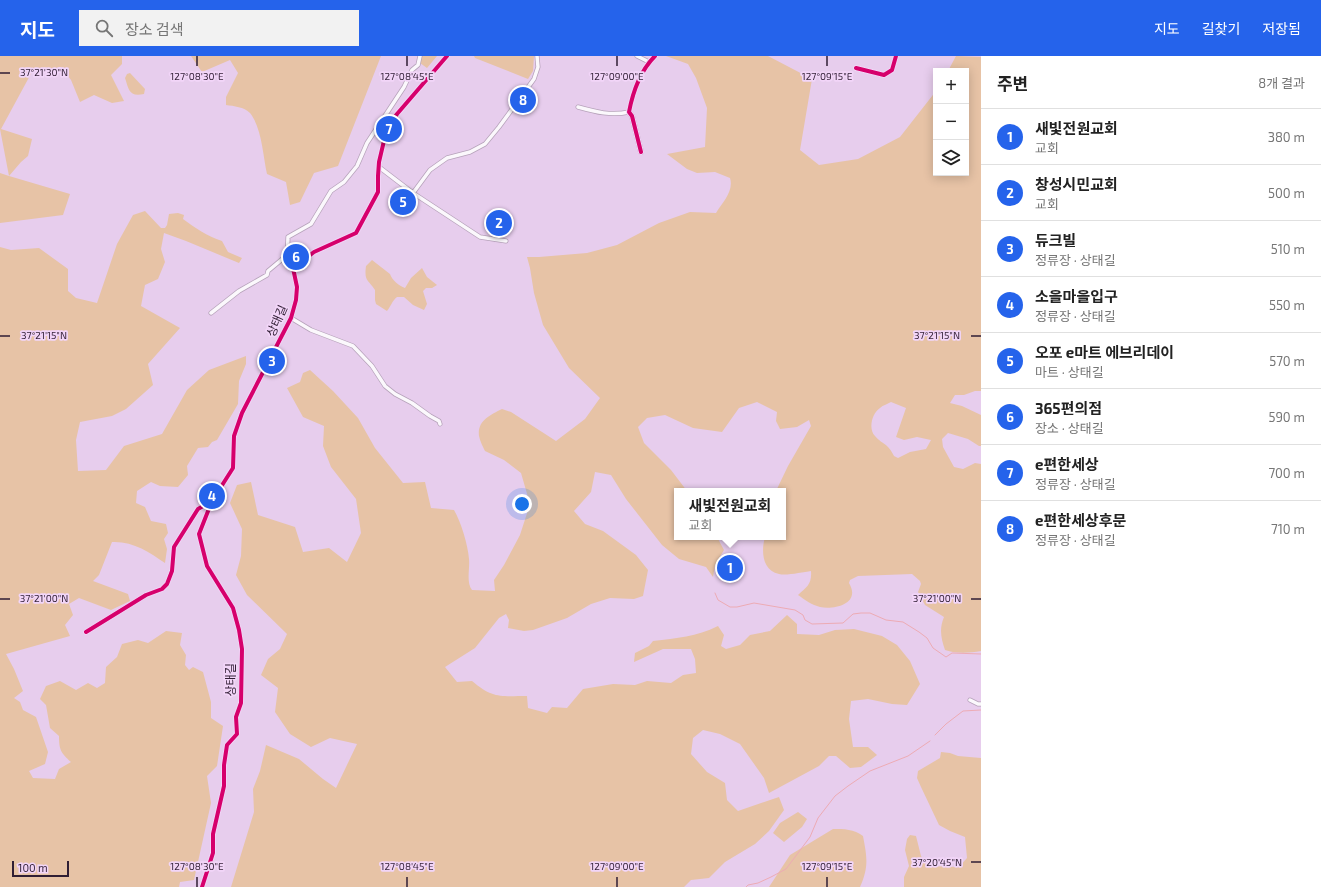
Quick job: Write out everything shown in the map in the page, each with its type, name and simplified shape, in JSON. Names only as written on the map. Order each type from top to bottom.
[{"type":"street","points":[[212,314],[239,291],[266,275],[268,271],[286,256],[288,237],[311,224],[331,191],[344,182],[357,166],[368,143],[404,88],[412,70],[418,65],[420,56]]},
{"type":"street","points":[[293,268],[314,252],[356,233],[378,192],[379,167],[386,128],[447,56]]},
{"type":"street","points":[[413,192],[430,170],[447,158],[470,152],[485,144],[534,79],[538,67],[538,56]]},
{"type":"street","points":[[637,56],[649,62]]},
{"type":"street","points":[[641,152],[630,112],[635,87],[649,62],[655,56]]},
{"type":"street","points":[[856,68],[884,74],[892,70],[896,56]]},
{"type":"street","points":[[578,107],[596,113],[618,114],[630,112]]},
{"type":"street","points":[[378,129],[385,134]]},
{"type":"street","points":[[379,167],[480,237],[506,241]]},
{"type":"street","name":"상태길","points":[[202,887],[213,853],[213,834],[224,786],[224,764],[228,745],[238,734],[236,717],[242,703],[242,649],[233,608],[207,566],[199,534],[212,501],[233,468],[234,436],[242,412],[291,318],[296,300],[297,287],[293,268],[287,262],[286,256]]},
{"type":"street","points":[[291,318],[316,332],[353,346],[372,366],[385,386],[395,394],[404,398],[439,421],[440,424]]},
{"type":"street","name":"상태길","points":[[86,632],[146,595],[162,589],[167,584],[172,572],[174,547],[198,509],[212,501]]},
{"type":"street","points":[[970,700],[981,704]]},
{"type":"shaded area","points":[[0,56],[122,56],[122,64],[111,75],[124,101],[112,103],[94,95],[80,102],[71,80],[61,67],[49,73],[33,70],[1,129],[32,139],[28,156],[9,176],[0,129]]},
{"type":"shaded area","points":[[191,56],[381,56],[338,166],[314,173],[300,202],[290,205],[286,182],[267,174],[262,142],[254,119],[245,109],[226,105],[226,97],[238,73],[230,60],[202,72]]},
{"type":"shaded area","points":[[422,56],[437,56],[427,68],[420,63]]},
{"type":"shaded area","points":[[474,56],[534,56],[533,71],[528,79],[475,58]]},
{"type":"shaded area","points":[[666,56],[768,56],[812,79],[800,150],[819,165],[858,159],[900,137],[933,95],[933,176],[969,176],[969,68],[950,68],[956,56],[981,57],[981,391],[975,391],[964,395],[955,395],[950,403],[962,406],[981,415],[981,446],[968,439],[948,433],[942,439],[943,447],[954,467],[963,469],[975,463],[981,464],[981,651],[963,653],[945,650],[941,634],[941,626],[944,617],[925,605],[918,592],[921,584],[920,581],[912,574],[858,576],[850,580],[849,583],[852,590],[852,596],[845,604],[826,608],[814,605],[798,595],[810,582],[811,571],[779,574],[773,572],[766,564],[763,554],[764,540],[786,540],[786,488],[777,488],[811,426],[809,420],[797,427],[780,429],[776,421],[777,412],[757,402],[739,408],[722,432],[693,428],[665,415],[647,418],[638,427],[644,443],[671,470],[685,488],[674,488],[674,540],[719,540],[724,550],[715,565],[713,577],[706,567],[679,559],[662,545],[626,499],[611,475],[595,472],[591,492],[574,511],[585,524],[603,531],[636,555],[648,570],[643,596],[634,599],[610,598],[591,604],[567,618],[533,630],[524,631],[508,628],[509,620],[506,614],[499,618],[475,648],[445,667],[457,682],[472,681],[479,687],[492,694],[504,696],[527,696],[528,708],[547,713],[552,707],[567,708],[583,689],[613,684],[635,685],[647,681],[671,683],[683,675],[696,673],[695,659],[691,649],[663,649],[634,662],[635,653],[649,646],[653,641],[694,635],[718,626],[724,635],[721,646],[726,649],[740,645],[750,635],[770,631],[787,615],[797,624],[797,634],[819,635],[835,630],[854,629],[882,636],[897,645],[910,661],[920,684],[907,705],[892,704],[868,699],[851,701],[849,719],[853,747],[868,747],[877,755],[861,767],[850,768],[836,756],[829,756],[819,766],[769,793],[764,778],[740,744],[720,734],[703,730],[693,738],[691,754],[707,772],[725,783],[727,800],[738,811],[779,797],[784,810],[769,831],[755,844],[725,862],[709,878],[691,880],[684,887],[231,887],[254,812],[253,789],[260,771],[266,745],[299,759],[336,788],[357,744],[330,738],[311,747],[290,734],[275,712],[278,688],[261,675],[268,659],[280,649],[287,634],[247,595],[236,575],[241,556],[242,529],[230,503],[237,485],[251,482],[258,515],[295,527],[303,552],[329,548],[347,562],[361,533],[356,499],[331,467],[323,446],[324,426],[303,417],[287,388],[300,382],[303,373],[310,370],[333,391],[358,418],[375,448],[403,483],[425,482],[431,508],[454,510],[462,527],[467,547],[470,587],[472,590],[495,591],[494,580],[520,535],[530,504],[521,473],[504,460],[485,451],[479,436],[482,422],[489,416],[502,409],[511,412],[556,441],[585,419],[600,398],[569,368],[543,325],[534,293],[527,257],[587,253],[617,245],[659,223],[690,212],[716,213],[725,201],[729,192],[731,183],[730,178],[715,172],[697,173],[687,169],[667,154],[705,147],[707,108],[696,78],[688,64]],"holes":[[[891,402],[906,408],[896,437],[904,440],[917,437],[931,440],[926,449],[910,452],[898,458],[894,456],[887,446],[873,433],[871,425],[877,410]]]},
{"type":"shaded area","points":[[130,73],[145,89],[144,94],[139,95],[130,92],[125,78],[127,74]]},
{"type":"shaded area","points":[[0,173],[70,194],[63,215],[0,223]]},
{"type":"shaded area","points":[[145,211],[161,228],[165,228],[167,225],[169,214],[178,213],[184,215],[183,219],[192,226],[211,237],[222,241],[228,252],[242,258],[239,263],[164,233],[161,249],[165,262],[158,279],[145,285],[141,306],[180,328],[148,364],[153,385],[126,409],[112,416],[80,422],[76,440],[78,471],[106,470],[124,446],[162,434],[187,390],[209,370],[246,356],[246,364],[239,381],[238,404],[217,440],[212,442],[208,447],[198,448],[187,466],[188,475],[178,487],[160,486],[151,482],[137,491],[136,503],[145,507],[151,521],[166,524],[168,533],[164,539],[167,549],[165,563],[147,551],[134,545],[112,542],[99,575],[93,581],[128,594],[130,601],[111,610],[79,598],[69,604],[73,615],[65,625],[70,636],[6,654],[23,691],[14,698],[20,702],[23,710],[36,717],[48,752],[45,764],[29,771],[33,778],[55,779],[59,769],[71,762],[61,751],[59,736],[50,728],[46,705],[40,699],[46,686],[60,681],[76,690],[88,683],[97,688],[105,683],[106,667],[117,657],[122,644],[138,640],[148,643],[166,631],[182,633],[180,645],[186,655],[185,665],[189,670],[193,667],[203,672],[211,702],[211,718],[223,726],[217,766],[207,776],[211,803],[194,880],[180,882],[179,887],[0,887],[0,247],[11,250],[39,248],[68,269],[68,291],[76,298],[97,303],[117,244],[133,215]]},
{"type":"shaded area","points":[[372,260],[390,274],[400,286],[405,288],[411,278],[422,268],[427,277],[437,285],[432,288],[426,288],[423,291],[427,304],[424,310],[413,305],[404,297],[397,297],[387,311],[376,304],[375,290],[366,278],[366,266]]},
{"type":"shaded area","points":[[941,752],[958,756],[981,758],[981,887],[904,887],[904,877],[909,866],[905,850],[907,839],[910,835],[916,836],[921,856],[927,866],[959,867],[967,858],[965,837],[939,825],[917,778],[918,771],[940,758]]},
{"type":"shaded area","points":[[798,812],[807,819],[802,827],[784,842],[773,833],[780,823]]},
{"type":"shaded area","points":[[833,829],[845,829],[863,836],[866,868],[860,887],[769,887],[790,855]]},
{"type":"waterway","points":[[715,593],[718,600],[730,607],[754,603],[795,610],[803,615],[805,620],[812,624],[843,623],[853,614],[870,613],[886,620],[903,622],[927,638],[933,648],[946,657],[952,653],[981,654]]},
{"type":"waterway","points":[[935,735],[963,711],[981,710]]},
{"type":"waterway","points":[[746,887],[748,885],[758,883],[786,869],[810,837],[818,818],[835,796],[870,771],[908,756],[930,741]]},
{"type":"cycle path","points":[[86,632],[146,595],[162,589],[167,584],[172,571],[174,547],[198,509],[212,501],[233,468],[234,436],[242,413],[291,318],[296,300],[297,287],[293,268],[314,252],[356,233],[378,192],[379,162],[387,128],[397,114],[447,56]]},
{"type":"cycle path","points":[[641,152],[632,116],[629,112],[641,75],[655,56]]},
{"type":"cycle path","points":[[856,68],[884,75],[892,70],[896,56]]},
{"type":"cycle path","points":[[202,887],[213,853],[213,834],[224,786],[224,765],[227,745],[237,734],[236,717],[241,703],[242,649],[239,630],[233,608],[207,566],[199,534],[212,501]]},
{"type":"place","name":"e편한세상후문","points":[[523,100]]},
{"type":"place","name":"e편한세상","points":[[389,129]]},
{"type":"place","name":"오포 e마트 에브리데이","points":[[403,202]]},
{"type":"place","name":"창성시민교회","points":[[499,223]]},
{"type":"place","name":"365편의점","points":[[296,257]]},
{"type":"place","name":"듀크빌","points":[[272,361]]},
{"type":"place","name":"소을마을입구","points":[[212,496]]},
{"type":"place","name":"새빛전원교회","points":[[730,568]]}]
